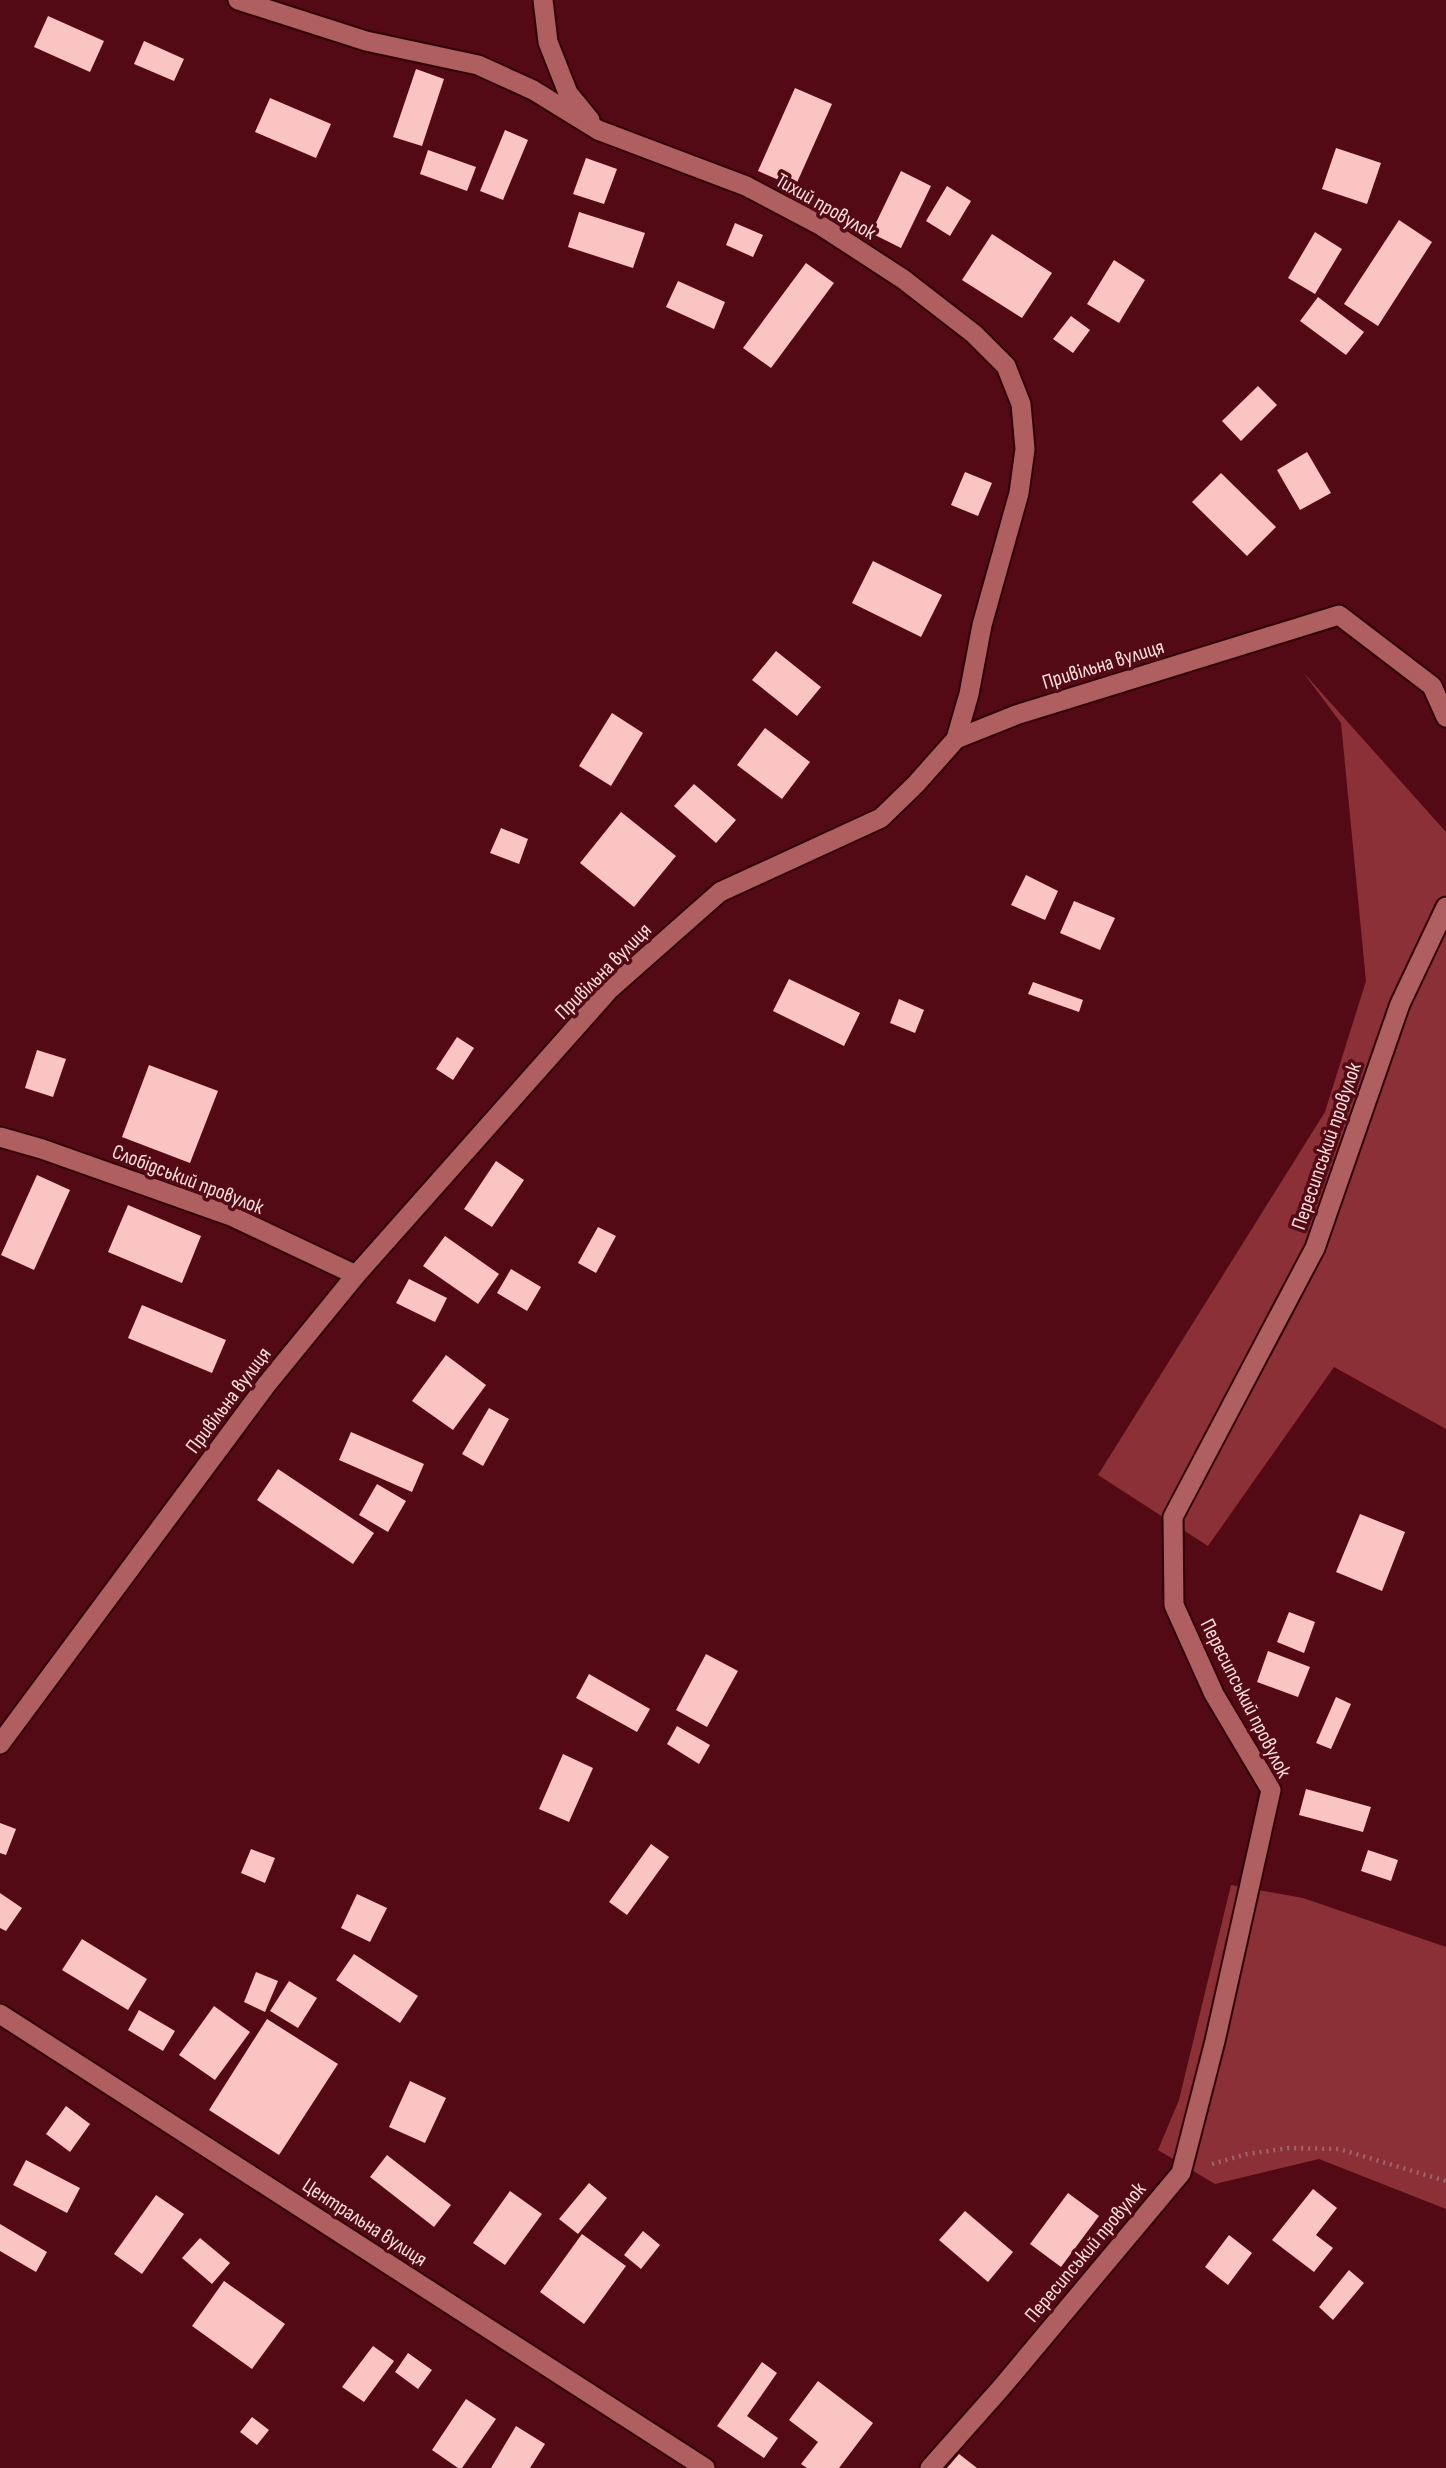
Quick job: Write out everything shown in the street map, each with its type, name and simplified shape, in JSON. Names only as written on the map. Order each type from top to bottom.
[{"type":"street","name":"Тихий провулок","points":[[238,0],[366,41],[478,65],[533,90],[598,130],[746,186],[820,225],[903,279],[974,334],[1006,366],[1021,404],[1025,449],[1005,549],[982,625],[969,694],[956,739]]},
{"type":"street","points":[[543,0],[548,42],[568,93],[598,130]]},
{"type":"street","name":"Привільна вулиця","points":[[0,1744],[267,1384],[356,1276],[619,981],[720,892],[881,818],[956,739],[1016,715],[1339,615],[1432,686],[1446,717]]},
{"type":"street","name":"Пересипський провулок","points":[[930,2468],[1001,2388],[1181,2173],[1215,2041],[1271,1790],[1214,1694],[1174,1605],[1173,1517],[1315,1248],[1400,1004],[1446,907]]},
{"type":"street","name":"Слобідський провулок","points":[[0,1137],[42,1149],[231,1216],[356,1276]]},
{"type":"street","name":"Центральна вулиця","points":[[0,2014],[705,2468]]},
{"type":"path","points":[[1181,2173],[1247,2154],[1289,2148],[1339,2149],[1446,2181]]},
{"type":"shaded area","points":[[1303,672],[1446,832],[1446,1429],[1334,1367],[1208,1546],[1098,1475],[1325,1112],[1366,981],[1341,723]]},
{"type":"shaded area","points":[[1231,1885],[1303,1898],[1446,1947],[1446,2209],[1319,2159],[1215,2184],[1158,2150],[1179,2100]]},
{"type":"building","points":[[48,16],[104,41],[90,72],[34,47]]},
{"type":"building","points":[[144,41],[184,59],[174,81],[134,64]]},
{"type":"building","points":[[416,69],[444,79],[422,146],[393,137]]},
{"type":"building","points":[[795,88],[832,104],[795,187],[758,171]]},
{"type":"building","points":[[270,98],[331,124],[316,158],[255,132]]},
{"type":"building","points":[[505,130],[528,140],[503,200],[480,191]]},
{"type":"building","points":[[1336,148],[1381,163],[1367,204],[1322,189]]},
{"type":"building","points":[[428,150],[476,167],[467,191],[420,174]]},
{"type":"building","points":[[586,158],[617,169],[604,204],[573,194]]},
{"type":"building","points":[[901,171],[931,186],[901,248],[871,233]]},
{"type":"building","points":[[947,186],[971,201],[950,236],[926,221]]},
{"type":"building","points":[[579,212],[645,233],[633,268],[568,247]]},
{"type":"building","points":[[1399,220],[1432,242],[1378,326],[1344,304]]},
{"type":"building","points":[[735,223],[763,235],[753,257],[726,245]]},
{"type":"building","points":[[1315,232],[1342,249],[1315,294],[1288,278]]},
{"type":"building","points":[[992,234],[1052,273],[1022,318],[962,280]]},
{"type":"building","points":[[1114,260],[1145,280],[1119,323],[1087,304]]},
{"type":"building","points":[[806,263],[834,283],[771,368],[743,348]]},
{"type":"building","points":[[678,281],[725,302],[714,329],[666,307]]},
{"type":"building","points":[[1318,297],[1364,332],[1346,355],[1300,321]]},
{"type":"building","points":[[1071,316],[1090,330],[1073,353],[1053,339]]},
{"type":"building","points":[[1258,386],[1277,405],[1241,441],[1222,421]]},
{"type":"building","points":[[1307,452],[1331,493],[1300,510],[1277,470]]},
{"type":"building","points":[[965,472],[992,483],[978,516],[951,505]]},
{"type":"building","points":[[1221,473],[1276,527],[1247,556],[1192,502]]},
{"type":"building","points":[[873,561],[942,595],[921,637],[852,603]]},
{"type":"building","points":[[776,651],[821,687],[797,716],[752,680]]},
{"type":"building","points":[[612,713],[643,733],[611,786],[579,766]]},
{"type":"building","points":[[765,728],[810,762],[782,799],[737,765]]},
{"type":"building","points":[[694,784],[736,820],[716,843],[674,806]]},
{"type":"building","points":[[621,812],[676,856],[634,907],[580,863]]},
{"type":"building","points":[[501,828],[528,839],[519,864],[490,853]]},
{"type":"building","points":[[1026,875],[1058,891],[1045,920],[1011,905]]},
{"type":"building","points":[[1074,901],[1115,918],[1100,950],[1060,933]]},
{"type":"building","points":[[789,979],[860,1013],[844,1046],[773,1011]]},
{"type":"building","points":[[1033,982],[1083,1000],[1079,1012],[1028,994]]},
{"type":"building","points":[[899,999],[924,1010],[915,1033],[890,1023]]},
{"type":"building","points":[[457,1037],[474,1048],[453,1080],[436,1069]]},
{"type":"building","points":[[37,1050],[66,1059],[53,1097],[25,1088]]},
{"type":"building","points":[[149,1065],[218,1091],[190,1163],[122,1137]]},
{"type":"building","points":[[496,1161],[524,1180],[492,1227],[464,1209]]},
{"type":"building","points":[[37,1175],[70,1190],[34,1270],[1,1255]]},
{"type":"building","points":[[128,1205],[201,1236],[182,1283],[108,1252]]},
{"type":"building","points":[[598,1227],[616,1236],[596,1273],[578,1263]]},
{"type":"building","points":[[445,1236],[499,1274],[478,1304],[423,1266]]},
{"type":"building","points":[[511,1269],[541,1287],[527,1311],[497,1293]]},
{"type":"building","points":[[409,1279],[447,1298],[435,1322],[396,1303]]},
{"type":"building","points":[[142,1305],[226,1340],[212,1373],[128,1338]]},
{"type":"building","points":[[446,1355],[486,1385],[453,1430],[412,1401]]},
{"type":"building","points":[[489,1408],[509,1419],[483,1466],[462,1454]]},
{"type":"building","points":[[351,1432],[424,1464],[412,1492],[339,1460]]},
{"type":"building","points":[[278,1469],[374,1533],[353,1564],[257,1500]]},
{"type":"building","points":[[377,1484],[406,1501],[388,1532],[359,1515]]},
{"type":"building","points":[[1360,1514],[1405,1532],[1382,1591],[1336,1572]]},
{"type":"building","points":[[1289,1612],[1315,1622],[1304,1653],[1277,1642]]},
{"type":"building","points":[[1268,1651],[1310,1667],[1298,1697],[1257,1682]]},
{"type":"building","points":[[706,1654],[738,1671],[707,1727],[676,1710]]},
{"type":"building","points":[[589,1674],[650,1709],[637,1732],[576,1698]]},
{"type":"building","points":[[1336,1697],[1351,1704],[1331,1749],[1316,1743]]},
{"type":"building","points":[[677,1726],[710,1745],[699,1764],[667,1744]]},
{"type":"building","points":[[563,1754],[593,1768],[569,1822],[539,1809]]},
{"type":"building","points":[[1306,1789],[1371,1807],[1363,1832],[1299,1815]]},
{"type":"building","points":[[0,1823],[16,1829],[6,1855],[0,1853]]},
{"type":"building","points":[[651,1844],[669,1857],[627,1915],[609,1902]]},
{"type":"building","points":[[251,1849],[275,1858],[265,1883],[241,1873]]},
{"type":"building","points":[[1368,1850],[1398,1860],[1391,1881],[1361,1871]]},
{"type":"building","points":[[0,1893],[22,1908],[6,1931],[0,1928]]},
{"type":"building","points":[[357,1894],[387,1908],[370,1942],[341,1928]]},
{"type":"building","points":[[82,1939],[147,1979],[128,2010],[62,1970]]},
{"type":"building","points":[[354,1954],[418,1996],[400,2023],[336,1980]]},
{"type":"building","points":[[256,1972],[278,1981],[265,2012],[244,2002]]},
{"type":"building","points":[[289,1981],[317,1998],[298,2028],[270,2011]]},
{"type":"building","points":[[214,2006],[250,2032],[215,2080],[179,2055]]},
{"type":"building","points":[[139,2010],[175,2031],[163,2051],[128,2030]]},
{"type":"building","points":[[267,2019],[338,2064],[279,2155],[209,2110]]},
{"type":"building","points":[[410,2081],[446,2098],[425,2143],[389,2127]]},
{"type":"building","points":[[66,2106],[90,2124],[70,2152],[46,2134]]},
{"type":"building","points":[[387,2155],[451,2205],[434,2227],[370,2177]]},
{"type":"building","points":[[26,2160],[80,2188],[67,2213],[13,2185]]},
{"type":"building","points":[[589,2183],[607,2198],[578,2234],[559,2219]]},
{"type":"building","points":[[1313,2189],[1337,2208],[1316,2235],[1333,2248],[1314,2272],[1272,2240]]},
{"type":"building","points":[[510,2191],[542,2214],[505,2265],[473,2243]]},
{"type":"building","points":[[1068,2193],[1099,2216],[1061,2267],[1030,2244]]},
{"type":"building","points":[[156,2195],[184,2214],[142,2274],[114,2254]]},
{"type":"building","points":[[965,2211],[1013,2252],[988,2282],[939,2240]]},
{"type":"building","points":[[0,2224],[47,2252],[36,2272],[0,2251]]},
{"type":"building","points":[[643,2231],[660,2245],[641,2269],[624,2255]]},
{"type":"building","points":[[582,2234],[626,2266],[584,2324],[540,2292]]},
{"type":"building","points":[[1229,2235],[1252,2253],[1228,2285],[1205,2267]]},
{"type":"building","points":[[200,2238],[230,2263],[212,2284],[182,2258]]},
{"type":"building","points":[[1349,2270],[1364,2283],[1333,2320],[1319,2307]]},
{"type":"building","points":[[224,2281],[285,2324],[252,2369],[192,2326]]},
{"type":"building","points":[[373,2346],[394,2361],[364,2402],[342,2387]]},
{"type":"building","points":[[408,2353],[432,2370],[418,2389],[395,2372]]},
{"type":"building","points":[[762,2362],[777,2373],[747,2416],[778,2438],[764,2458],[717,2426]]},
{"type":"building","points":[[818,2381],[873,2423],[839,2468],[807,2468],[801,2464],[818,2442],[789,2420]]},
{"type":"building","points":[[466,2399],[496,2419],[462,2468],[458,2468],[432,2450]]},
{"type":"building","points":[[252,2417],[269,2430],[257,2445],[240,2432]]},
{"type":"building","points":[[516,2426],[545,2444],[530,2468],[491,2468]]},
{"type":"building","points":[[959,2454],[977,2468],[947,2468]]}]
